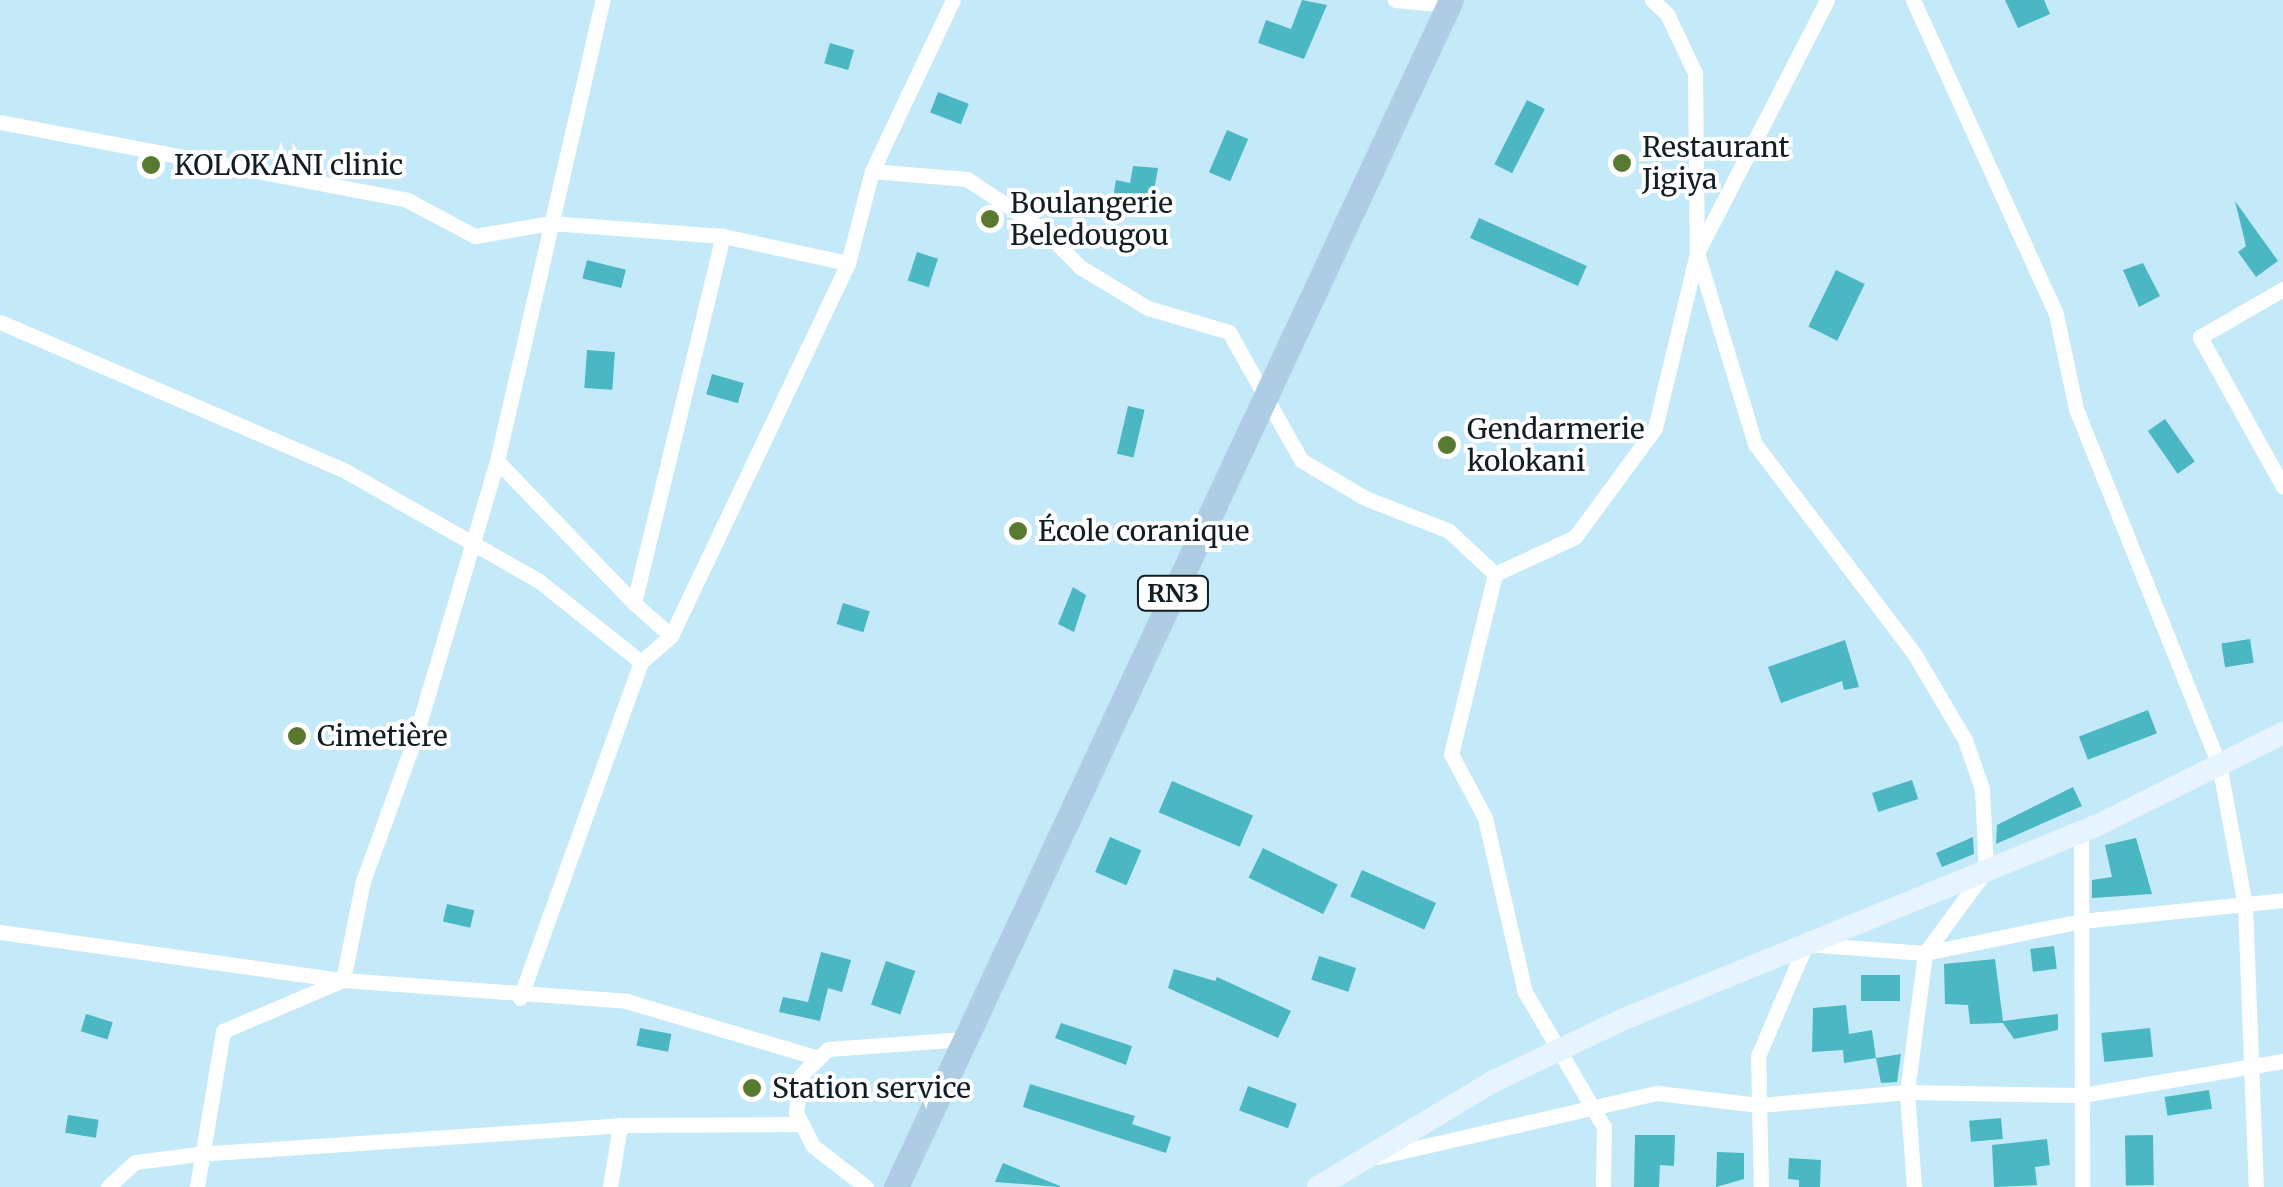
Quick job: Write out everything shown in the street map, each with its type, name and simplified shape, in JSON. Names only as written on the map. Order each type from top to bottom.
[{"type":"highway","name":"RN3","points":[[896,1187],[1450,2]]},
{"type":"main road","points":[[1318,1187],[1492,1082],[1806,944],[2081,832],[2283,733]]},
{"type":"street","points":[[344,980],[362,881],[474,544],[496,461],[603,0]]},
{"type":"street","points":[[520,998],[640,662],[670,636],[848,263],[872,171],[953,0]]},
{"type":"street","points":[[1395,0],[1450,2]]},
{"type":"street","points":[[1495,574],[1574,537],[1655,428],[1696,253],[1695,73],[1667,14],[1652,0]]},
{"type":"street","points":[[1828,0],[1696,253],[1755,444],[1915,654],[1964,740],[1982,788],[1986,870],[1925,952],[1908,1092],[1914,1187]]},
{"type":"street","points":[[1914,0],[2056,314],[2076,409],[2219,764],[2245,905],[2256,1187]]},
{"type":"street","points":[[0,122],[407,200],[475,236],[550,223],[723,236],[848,263]]},
{"type":"street","points":[[872,171],[967,179],[1045,232],[1080,267],[1148,308],[1229,332],[1268,393],[1301,460],[1365,498],[1448,531],[1495,574]]},
{"type":"street","points":[[634,603],[723,236]]},
{"type":"street","points":[[2283,289],[2200,337],[2283,486]]},
{"type":"street","points":[[0,322],[342,469],[538,582],[640,662]]},
{"type":"street","points":[[496,461],[670,636]]},
{"type":"street","points":[[1495,574],[1451,754],[1485,818],[1525,992],[1604,1128],[1603,1187]]},
{"type":"street","points":[[2081,832],[2082,1187]]},
{"type":"street","points":[[1762,1187],[1758,1056],[1806,944],[1925,952],[2082,921],[2283,900]]},
{"type":"street","points":[[0,932],[344,980],[520,998],[626,1001],[820,1058]]},
{"type":"street","points":[[197,1187],[198,1154],[223,1031],[344,980]]},
{"type":"street","points":[[866,1187],[813,1146],[796,1112],[801,1075],[828,1050],[965,1039]]},
{"type":"street","points":[[1359,1162],[1658,1092],[1759,1104],[1908,1092],[2082,1094],[2283,1061]]},
{"type":"street","points":[[108,1187],[135,1162],[198,1154],[620,1125],[802,1124]]},
{"type":"street","points":[[610,1187],[620,1125]]},
{"type":"street","points":[[842,1170],[842,1187]]},
{"type":"building","points":[[1302,0],[1327,5],[1304,59],[1258,43],[1266,20],[1291,29]]},
{"type":"building","points":[[2005,0],[2044,0],[2050,14],[2018,28]]},
{"type":"building","points":[[830,43],[854,50],[848,70],[824,63]]},
{"type":"building","points":[[938,92],[969,104],[961,124],[930,113]]},
{"type":"building","points":[[1527,100],[1545,109],[1512,173],[1494,164]]},
{"type":"building","points":[[1227,130],[1248,139],[1230,181],[1209,172]]},
{"type":"building","points":[[1133,166],[1158,168],[1153,196],[1146,194],[1144,203],[1113,198],[1116,180],[1130,183]]},
{"type":"building","points":[[2235,201],[2278,261],[2256,277],[2238,252],[2246,246]]},
{"type":"building","points":[[1479,218],[1587,266],[1578,286],[1470,238]]},
{"type":"building","points":[[917,252],[938,259],[929,287],[908,281]]},
{"type":"building","points":[[587,260],[626,270],[621,288],[582,278]]},
{"type":"building","points":[[2143,263],[2160,296],[2139,307],[2123,270]]},
{"type":"building","points":[[1836,270],[1865,284],[1837,341],[1808,327]]},
{"type":"building","points":[[587,350],[615,352],[612,390],[584,388]]},
{"type":"building","points":[[712,374],[744,383],[738,403],[706,394]]},
{"type":"building","points":[[1128,406],[1145,410],[1134,458],[1117,454]]},
{"type":"building","points":[[2165,419],[2195,462],[2178,474],[2148,431]]},
{"type":"building","points":[[1073,587],[1086,595],[1074,632],[1058,624]]},
{"type":"building","points":[[843,603],[870,611],[863,632],[837,624]]},
{"type":"building","points":[[2250,639],[2254,663],[2225,667],[2221,644]]},
{"type":"building","points":[[1845,640],[1859,687],[1844,690],[1842,681],[1781,703],[1768,667]]},
{"type":"building","points":[[2148,710],[2157,733],[2088,760],[2079,737]]},
{"type":"building","points":[[1912,780],[1918,799],[1878,812],[1872,793]]},
{"type":"building","points":[[1172,781],[1253,815],[1240,847],[1159,812]]},
{"type":"building","points":[[2073,787],[2082,806],[1996,844],[1997,825]]},
{"type":"building","points":[[1110,837],[1141,850],[1126,885],[1095,872]]},
{"type":"building","points":[[1973,837],[1974,854],[1942,867],[1936,853]]},
{"type":"building","points":[[2136,838],[2152,894],[2092,898],[2092,880],[2112,877],[2105,845]]},
{"type":"building","points":[[1263,848],[1338,884],[1323,914],[1249,878]]},
{"type":"building","points":[[1362,870],[1436,903],[1424,929],[1350,896]]},
{"type":"building","points":[[447,904],[474,910],[470,928],[443,922]]},
{"type":"building","points":[[2054,946],[2057,969],[2033,972],[2030,949]]},
{"type":"building","points":[[821,952],[851,960],[842,992],[828,988],[820,1021],[779,1012],[783,997],[808,1002]]},
{"type":"building","points":[[1319,956],[1356,968],[1348,992],[1311,980]]},
{"type":"building","points":[[1995,959],[2003,1021],[2058,1014],[2058,1030],[2014,1039],[2003,1023],[1970,1024],[1968,1005],[1945,1004],[1944,964]]},
{"type":"building","points":[[886,961],[915,971],[900,1015],[871,1004]]},
{"type":"building","points":[[1174,969],[1215,981],[1217,977],[1291,1011],[1278,1038],[1168,988]]},
{"type":"building","points":[[1861,975],[1900,975],[1900,1001],[1861,1001]]},
{"type":"building","points":[[1846,1005],[1849,1034],[1872,1030],[1876,1058],[1844,1063],[1843,1050],[1812,1052],[1813,1008]]},
{"type":"building","points":[[86,1014],[113,1022],[108,1039],[81,1031]]},
{"type":"building","points":[[1061,1023],[1132,1046],[1126,1065],[1055,1038]]},
{"type":"building","points":[[640,1028],[671,1034],[668,1052],[637,1046]]},
{"type":"building","points":[[2150,1028],[2153,1057],[2104,1062],[2101,1033]]},
{"type":"building","points":[[1901,1054],[1897,1082],[1881,1083],[1876,1058]]},
{"type":"building","points":[[1030,1084],[1135,1116],[1132,1124],[1171,1137],[1166,1153],[1023,1107]]},
{"type":"building","points":[[1248,1086],[1297,1104],[1288,1128],[1239,1110]]},
{"type":"building","points":[[2209,1090],[2212,1109],[2168,1116],[2165,1097]]},
{"type":"building","points":[[68,1115],[99,1120],[96,1138],[65,1133]]},
{"type":"building","points":[[2001,1118],[2003,1139],[1971,1142],[1969,1121]]},
{"type":"building","points":[[1635,1135],[1675,1135],[1674,1166],[1660,1165],[1659,1187],[1634,1187]]},
{"type":"building","points":[[2125,1135],[2153,1135],[2154,1185],[2126,1185]]},
{"type":"building","points":[[2047,1139],[2050,1165],[2035,1167],[2037,1185],[1994,1187],[1992,1145]]},
{"type":"building","points":[[1717,1152],[1744,1153],[1744,1179],[1716,1187]]},
{"type":"building","points":[[1789,1158],[1821,1160],[1820,1187],[1799,1187],[1799,1180],[1788,1179]]},
{"type":"building","points":[[1003,1163],[1060,1186],[1060,1187],[995,1182]]},
{"type":"place","name":"Restaurant Jigiya","points":[[1622,163]]},
{"type":"place","name":"KOLOKANI clinic","points":[[151,165]]},
{"type":"place","name":"Boulangerie Beledougou","points":[[990,219]]},
{"type":"place","name":"Gendarmerie kolokani","points":[[1447,445]]},
{"type":"place","name":"École coranique","points":[[1018,531]]},
{"type":"place","name":"Cimetière","points":[[297,736]]},
{"type":"place","name":"Station service","points":[[752,1088]]}]
